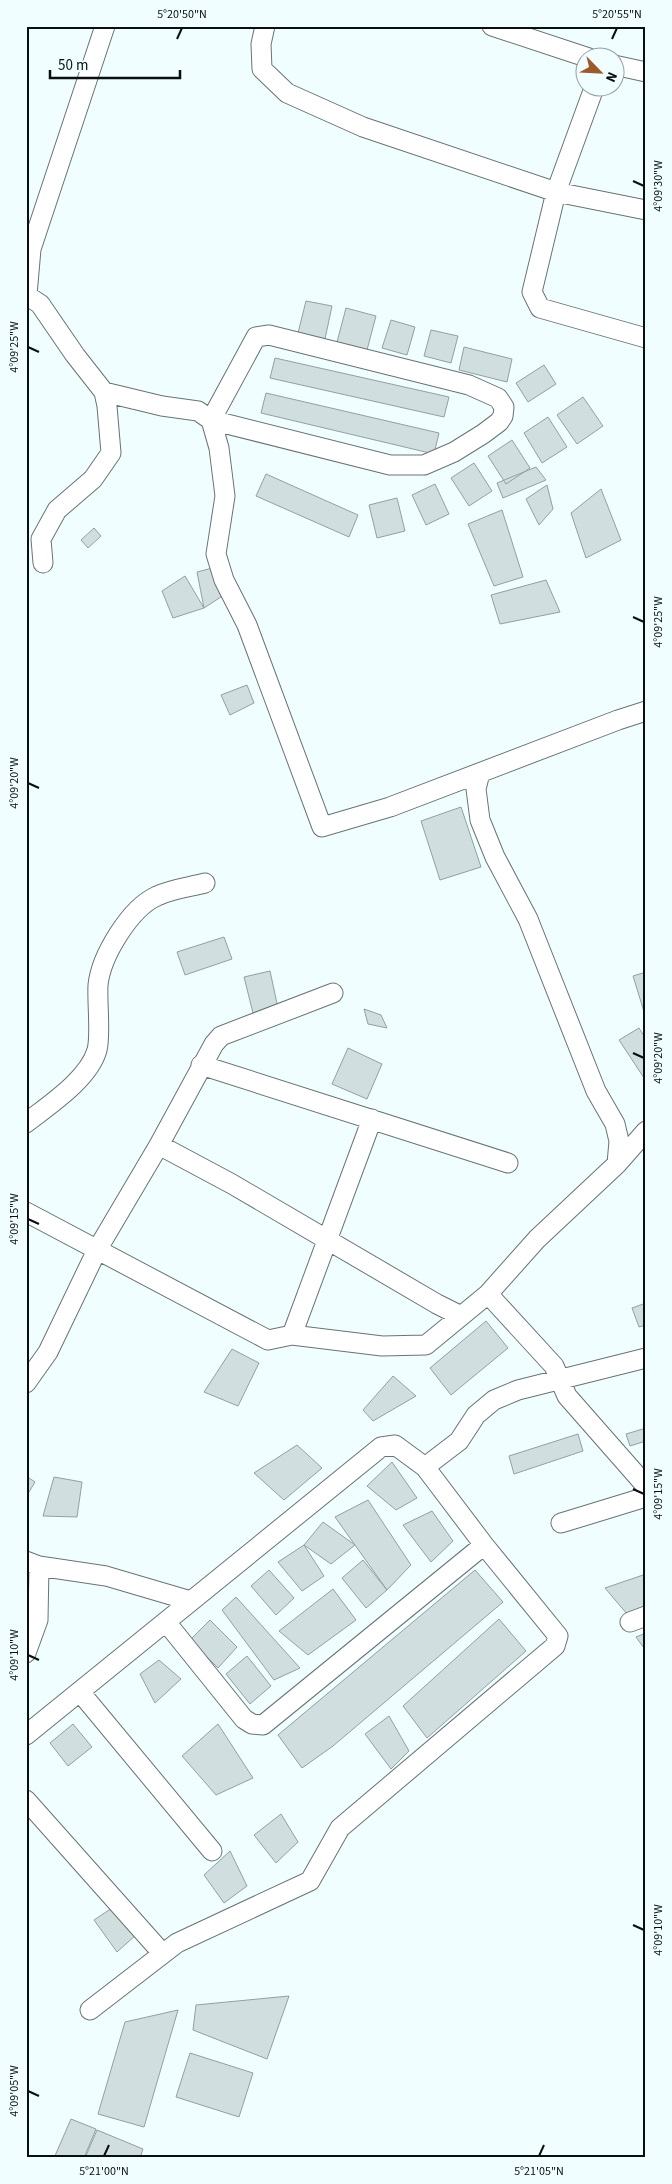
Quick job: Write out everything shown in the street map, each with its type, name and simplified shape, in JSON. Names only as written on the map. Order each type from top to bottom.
[{"type":"street","points":[[43,563],[41,539],[57,510],[93,479],[111,453],[104,392],[75,356],[40,304],[26,295],[29,249],[105,26]]},
{"type":"street","points":[[265,26],[261,44],[262,69],[287,93],[363,127],[556,192],[646,210]]},
{"type":"street","points":[[492,26],[574,53]]},
{"type":"street","points":[[624,66],[646,72]]},
{"type":"street","points":[[590,98],[556,192],[532,292],[540,308],[646,338]]},
{"type":"street","points":[[104,392],[123,398],[198,411],[211,420],[390,465],[424,465],[454,452],[499,422],[503,416],[504,407],[498,398],[469,385],[269,335],[256,337],[211,420],[219,448],[225,496],[216,554],[224,580],[247,625],[322,827],[390,807],[646,711]]},
{"type":"street","points":[[480,773],[476,789],[480,820],[496,858],[528,919],[596,1091],[615,1124],[619,1141],[617,1164]]},
{"type":"street","points":[[26,1123],[75,1084],[88,1067],[97,1050],[98,983],[108,953],[127,923],[141,906],[158,895],[205,883]]},
{"type":"street","points":[[26,1383],[48,1352],[98,1250],[159,1145],[214,1044],[221,1036],[333,993]]},
{"type":"street","points":[[201,1065],[372,1118],[508,1163]]},
{"type":"street","points":[[292,1335],[372,1118]]},
{"type":"street","points":[[26,1212],[268,1340],[292,1335],[382,1346],[416,1347],[426,1345],[488,1294],[537,1239],[617,1164],[646,1131]]},
{"type":"street","points":[[159,1145],[232,1184],[437,1304],[461,1316]]},
{"type":"street","points":[[488,1294],[554,1366],[567,1396],[646,1486]]},
{"type":"street","points":[[425,1467],[459,1442],[476,1415],[494,1400],[518,1390],[646,1358]]},
{"type":"street","points":[[26,1735],[381,1447],[395,1445],[425,1467],[484,1545],[558,1636],[556,1646],[340,1828],[310,1881],[177,1943],[90,2010]]},
{"type":"street","points":[[561,1523],[646,1497]]},
{"type":"street","points":[[166,1622],[244,1719],[252,1724],[263,1724],[484,1545]]},
{"type":"street","points":[[26,1653],[38,1620],[32,1564],[106,1576],[190,1601]]},
{"type":"street","points":[[80,1692],[212,1851]]},
{"type":"street","points":[[26,1800],[163,1954]]},
{"type":"building","points":[[306,301],[332,306],[325,339],[298,333]]},
{"type":"building","points":[[346,308],[376,316],[367,350],[337,342]]},
{"type":"building","points":[[391,320],[415,327],[407,355],[382,348]]},
{"type":"building","points":[[431,330],[458,336],[451,363],[424,356]]},
{"type":"building","points":[[464,347],[512,359],[507,382],[459,370]]},
{"type":"building","points":[[275,358],[449,397],[444,417],[270,378]]},
{"type":"building","points":[[544,365],[556,384],[528,402],[516,383]]},
{"type":"building","points":[[266,393],[439,433],[434,454],[261,413]]},
{"type":"building","points":[[583,397],[603,426],[577,444],[557,415]]},
{"type":"building","points":[[548,417],[567,447],[542,463],[524,433]]},
{"type":"building","points":[[512,440],[530,468],[506,484],[488,456]]},
{"type":"building","points":[[474,463],[492,491],[469,506],[451,478]]},
{"type":"building","points":[[536,467],[546,480],[503,498],[497,483]]},
{"type":"building","points":[[266,474],[358,515],[349,537],[256,496]]},
{"type":"building","points":[[435,484],[449,514],[426,525],[412,495]]},
{"type":"building","points":[[547,485],[553,509],[539,525],[526,499]]},
{"type":"building","points":[[601,489],[621,540],[586,558],[571,513]]},
{"type":"building","points":[[397,498],[405,531],[377,538],[369,505]]},
{"type":"building","points":[[502,510],[523,577],[494,586],[468,524]]},
{"type":"building","points":[[94,528],[101,536],[88,548],[81,540]]},
{"type":"building","points":[[216,567],[224,595],[204,608],[197,572]]},
{"type":"building","points":[[185,576],[204,608],[173,618],[162,591]]},
{"type":"building","points":[[546,580],[560,612],[500,624],[491,595]]},
{"type":"building","points":[[247,685],[254,703],[230,715],[221,695]]},
{"type":"building","points":[[461,807],[481,867],[440,880],[421,821]]},
{"type":"building","points":[[224,937],[232,959],[185,975],[177,952]]},
{"type":"building","points":[[270,971],[278,1008],[253,1013],[244,977]]},
{"type":"building","points":[[646,972],[646,1015],[645,1015],[633,976]]},
{"type":"building","points":[[364,1009],[381,1015],[387,1028],[368,1024]]},
{"type":"building","points":[[639,1028],[646,1039],[646,1081],[619,1040]]},
{"type":"building","points":[[348,1048],[382,1064],[367,1099],[332,1084]]},
{"type":"building","points":[[646,1303],[646,1325],[639,1327],[632,1308]]},
{"type":"building","points":[[486,1321],[508,1348],[451,1395],[430,1368]]},
{"type":"building","points":[[232,1349],[259,1363],[238,1406],[204,1392]]},
{"type":"building","points":[[393,1376],[416,1396],[373,1421],[363,1410]]},
{"type":"building","points":[[646,1428],[646,1441],[630,1446],[626,1434]]},
{"type":"building","points":[[578,1434],[583,1451],[514,1474],[509,1456]]},
{"type":"building","points":[[297,1445],[322,1468],[284,1500],[254,1473]]},
{"type":"building","points":[[392,1462],[417,1498],[396,1510],[367,1486]]},
{"type":"building","points":[[26,1476],[35,1482],[26,1497]]},
{"type":"building","points":[[54,1477],[82,1482],[77,1517],[43,1516]]},
{"type":"building","points":[[368,1500],[411,1565],[387,1590],[335,1517]]},
{"type":"building","points":[[432,1511],[453,1541],[431,1562],[403,1525]]},
{"type":"building","points":[[323,1522],[355,1545],[331,1564],[304,1545]]},
{"type":"building","points":[[304,1545],[324,1576],[302,1591],[278,1562]]},
{"type":"building","points":[[363,1560],[387,1590],[366,1608],[342,1578]]},
{"type":"building","points":[[269,1570],[294,1598],[276,1615],[251,1586]]},
{"type":"building","points":[[475,1570],[503,1602],[333,1746],[302,1768],[278,1735]]},
{"type":"building","points":[[646,1574],[646,1608],[627,1614],[605,1588]]},
{"type":"building","points":[[333,1589],[356,1620],[308,1655],[279,1631]]},
{"type":"building","points":[[236,1597],[300,1668],[274,1680],[222,1610]]},
{"type":"building","points":[[499,1619],[526,1651],[427,1738],[403,1706]]},
{"type":"building","points":[[210,1620],[237,1647],[218,1668],[190,1640]]},
{"type":"building","points":[[646,1633],[646,1651],[636,1637]]},
{"type":"building","points":[[247,1656],[271,1686],[250,1704],[226,1674]]},
{"type":"building","points":[[159,1660],[181,1679],[155,1703],[140,1674]]},
{"type":"building","points":[[389,1716],[409,1751],[391,1769],[365,1734]]},
{"type":"building","points":[[73,1724],[92,1747],[68,1766],[50,1743]]},
{"type":"building","points":[[218,1724],[253,1778],[216,1795],[182,1756]]},
{"type":"building","points":[[281,1814],[298,1842],[276,1863],[254,1835]]},
{"type":"building","points":[[230,1851],[247,1886],[224,1903],[204,1875]]},
{"type":"building","points":[[118,1904],[137,1934],[117,1952],[94,1920]]},
{"type":"building","points":[[289,1996],[267,2059],[193,2030],[196,2005]]},
{"type":"building","points":[[178,2010],[144,2127],[98,2114],[125,2022]]},
{"type":"building","points":[[190,2053],[253,2073],[239,2117],[176,2097]]},
{"type":"building","points":[[71,2119],[96,2129],[84,2158],[54,2158]]},
{"type":"building","points":[[97,2130],[143,2149],[140,2158],[85,2158]]}]
